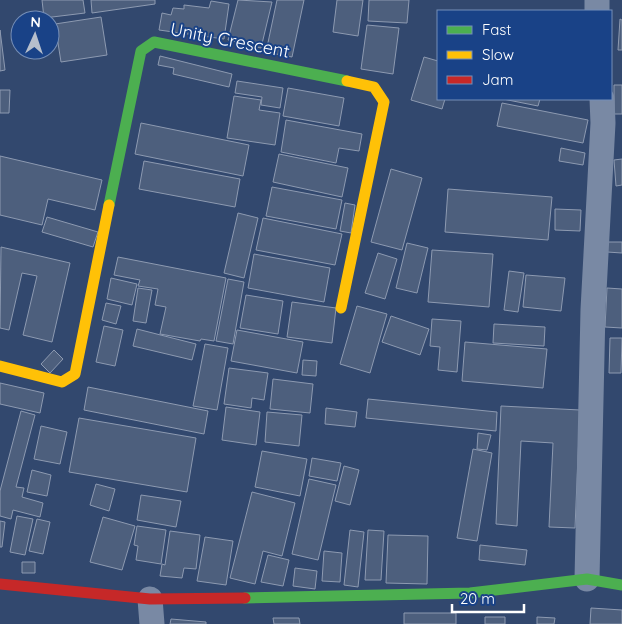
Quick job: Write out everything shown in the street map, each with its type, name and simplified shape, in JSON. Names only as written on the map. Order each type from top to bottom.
[{"type":"street","name":"Unity Crescent","points":[[0,366],[62,382],[75,374],[141,51],[154,42],[374,86],[384,102],[341,308]]},
{"type":"street","points":[[588,579],[593,310],[603,123],[602,100]]},
{"type":"street","points":[[0,584],[150,599],[327,598],[470,593],[588,579],[622,585]]},
{"type":"street","points":[[150,599],[152,624]]},
{"type":"building","points":[[42,0],[83,0],[85,13],[60,16],[60,10],[43,10]]},
{"type":"building","points":[[91,0],[155,0],[155,4],[92,13]]},
{"type":"building","points":[[238,0],[272,2],[261,48],[228,40]]},
{"type":"building","points":[[277,0],[304,0],[292,57],[266,52]]},
{"type":"building","points":[[337,0],[363,0],[358,36],[333,32]]},
{"type":"building","points":[[369,0],[409,0],[407,23],[368,21]]},
{"type":"building","points":[[211,1],[229,4],[224,39],[159,30],[162,13],[171,15],[173,8],[184,9],[184,5],[209,8]]},
{"type":"building","points":[[101,17],[107,55],[61,62],[60,23]]},
{"type":"building","points":[[620,19],[622,20],[622,50],[618,50]]},
{"type":"building","points":[[367,25],[399,28],[393,74],[361,69]]},
{"type":"building","points":[[0,30],[5,70],[0,71]]},
{"type":"building","points":[[160,56],[232,74],[229,87],[173,74],[174,68],[158,65]]},
{"type":"building","points":[[424,57],[437,61],[437,100],[445,100],[442,109],[411,100]]},
{"type":"building","points":[[237,81],[283,88],[280,108],[261,105],[262,97],[235,93]]},
{"type":"building","points":[[614,85],[622,85],[622,114],[614,114]]},
{"type":"building","points":[[288,88],[344,98],[339,126],[283,116]]},
{"type":"building","points":[[0,90],[10,90],[9,113],[0,113]]},
{"type":"building","points":[[234,96],[261,100],[259,110],[280,113],[275,145],[227,138]]},
{"type":"building","points":[[508,100],[540,100],[538,106]]},
{"type":"building","points":[[502,103],[588,120],[583,143],[497,126]]},
{"type":"building","points":[[286,120],[362,134],[359,151],[339,148],[336,163],[281,152]]},
{"type":"building","points":[[141,123],[249,145],[243,176],[135,154]]},
{"type":"building","points":[[561,148],[585,153],[583,165],[559,161]]},
{"type":"building","points":[[279,154],[348,168],[342,197],[273,182]]},
{"type":"building","points":[[0,156],[102,180],[95,210],[48,199],[42,225],[0,215]]},
{"type":"building","points":[[622,159],[622,185],[616,186],[614,160]]},
{"type":"building","points":[[144,161],[240,179],[235,207],[139,189]]},
{"type":"building","points":[[391,169],[422,178],[402,250],[371,242]]},
{"type":"building","points":[[272,187],[342,200],[336,229],[266,216]]},
{"type":"building","points":[[448,189],[552,197],[548,240],[445,232]]},
{"type":"building","points":[[345,203],[355,205],[351,233],[340,231]]},
{"type":"building","points":[[555,209],[581,210],[580,231],[555,230]]},
{"type":"building","points":[[238,213],[258,218],[244,278],[224,273]]},
{"type":"building","points":[[47,217],[98,232],[93,247],[42,232]]},
{"type":"building","points":[[263,218],[342,234],[335,265],[256,250]]},
{"type":"building","points":[[607,242],[622,242],[622,253],[607,252]]},
{"type":"building","points":[[407,243],[428,248],[417,293],[396,288]]},
{"type":"building","points":[[1,247],[70,263],[52,342],[23,335],[37,276],[22,273],[9,330],[0,328]]},
{"type":"building","points":[[432,250],[493,254],[489,307],[428,302]]},
{"type":"building","points":[[378,253],[397,259],[385,299],[365,293]]},
{"type":"building","points":[[254,254],[330,268],[324,302],[248,288]]},
{"type":"building","points":[[118,257],[226,278],[214,341],[201,339],[200,341],[160,334],[166,307],[155,305],[158,289],[138,286],[140,280],[114,275]]},
{"type":"building","points":[[509,271],[524,273],[518,312],[504,310]]},
{"type":"building","points":[[526,275],[565,278],[561,311],[523,307]]},
{"type":"building","points":[[111,278],[137,284],[132,305],[107,299]]},
{"type":"building","points":[[228,279],[244,282],[233,344],[216,341]]},
{"type":"building","points":[[138,288],[152,290],[146,323],[133,321]]},
{"type":"building","points":[[607,288],[622,289],[622,328],[605,327]]},
{"type":"building","points":[[246,295],[283,301],[278,334],[240,328]]},
{"type":"building","points":[[292,302],[336,308],[332,343],[287,337]]},
{"type":"building","points":[[106,303],[121,306],[116,324],[102,320]]},
{"type":"building","points":[[357,306],[387,314],[370,373],[340,364]]},
{"type":"building","points":[[391,316],[429,329],[420,355],[382,342]]},
{"type":"building","points":[[432,319],[461,321],[457,372],[438,370],[440,347],[430,346]]},
{"type":"building","points":[[494,324],[545,327],[544,346],[493,343]]},
{"type":"building","points":[[104,326],[123,330],[115,366],[96,362]]},
{"type":"building","points":[[137,329],[196,344],[192,360],[133,346]]},
{"type":"building","points":[[237,330],[303,342],[297,373],[231,361]]},
{"type":"building","points":[[610,338],[622,338],[621,373],[609,373]]},
{"type":"building","points":[[465,342],[547,349],[543,388],[462,381]]},
{"type":"building","points":[[205,344],[228,348],[217,410],[193,406]]},
{"type":"building","points":[[54,350],[63,359],[50,373],[41,364]]},
{"type":"building","points":[[303,360],[317,361],[316,376],[302,375]]},
{"type":"building","points":[[229,368],[268,373],[264,400],[252,398],[251,408],[224,404]]},
{"type":"building","points":[[273,379],[313,384],[310,413],[270,409]]},
{"type":"building","points":[[0,383],[44,393],[40,413],[0,404]]},
{"type":"building","points":[[88,387],[208,411],[204,434],[84,410]]},
{"type":"building","points":[[368,399],[497,412],[496,431],[366,418]]},
{"type":"building","points":[[501,406],[580,410],[575,528],[549,527],[553,443],[521,441],[517,526],[496,524]]},
{"type":"building","points":[[226,407],[260,412],[256,445],[222,440]]},
{"type":"building","points":[[326,408],[357,412],[355,427],[325,424]]},
{"type":"building","points":[[21,411],[35,415],[16,487],[24,488],[22,497],[43,503],[40,517],[13,510],[11,519],[0,516],[0,491]]},
{"type":"building","points":[[267,412],[302,415],[299,446],[265,442]]},
{"type":"building","points":[[79,418],[196,438],[187,492],[69,472]]},
{"type":"building","points":[[41,426],[67,432],[60,464],[34,459]]},
{"type":"building","points":[[478,433],[491,435],[487,450],[477,449]]},
{"type":"building","points":[[473,449],[492,453],[477,541],[457,538]]},
{"type":"building","points":[[262,451],[307,459],[300,496],[255,487]]},
{"type":"building","points":[[312,458],[341,463],[337,481],[309,476]]},
{"type":"building","points":[[344,466],[359,470],[350,505],[335,501]]},
{"type":"building","points":[[32,470],[51,475],[47,496],[27,492]]},
{"type":"building","points":[[309,479],[336,485],[318,560],[292,554]]},
{"type":"building","points":[[96,484],[115,489],[109,511],[90,505]]},
{"type":"building","points":[[252,492],[295,503],[282,556],[263,551],[255,584],[230,578]]},
{"type":"building","points":[[141,495],[181,501],[176,527],[137,520]]},
{"type":"building","points":[[17,516],[33,519],[25,555],[10,552]]},
{"type":"building","points":[[103,517],[135,526],[122,570],[90,562]]},
{"type":"building","points":[[37,519],[50,522],[43,554],[29,551]]},
{"type":"building","points":[[0,521],[5,522],[2,547],[0,547]]},
{"type":"building","points":[[137,526],[166,530],[161,564],[136,560],[138,546],[134,545]]},
{"type":"building","points":[[350,530],[364,532],[358,587],[344,585]]},
{"type":"building","points":[[368,530],[384,531],[381,580],[365,580]]},
{"type":"building","points":[[170,531],[200,535],[196,569],[184,568],[182,578],[160,576],[162,564],[165,565]]},
{"type":"building","points":[[388,535],[428,536],[427,584],[386,583]]},
{"type":"building","points":[[205,537],[233,541],[226,585],[197,581]]},
{"type":"building","points":[[480,545],[527,550],[525,565],[479,560]]},
{"type":"building","points":[[324,551],[342,553],[340,582],[322,581]]},
{"type":"building","points":[[268,555],[289,560],[283,586],[261,582]]},
{"type":"building","points":[[22,562],[35,562],[35,573],[22,573]]},
{"type":"building","points":[[295,568],[317,571],[315,589],[293,586]]},
{"type":"building","points":[[591,608],[622,610],[622,624],[590,624]]},
{"type":"building","points":[[404,613],[456,613],[456,624],[404,624]]},
{"type":"building","points":[[485,617],[505,617],[505,624],[485,624]]},
{"type":"building","points":[[537,617],[555,618],[554,624],[537,624]]},
{"type":"building","points":[[273,618],[299,618],[300,624],[274,624]]},
{"type":"building","points":[[171,619],[206,622],[206,624],[170,624]]},
{"type":"traffic: fast","points":[[109,205],[141,51],[154,42],[347,81]]},
{"type":"traffic: fast","points":[[245,598],[470,593],[587,579],[622,585]]},
{"type":"traffic: slow","points":[[341,308],[384,102],[374,87],[347,81]]},
{"type":"traffic: slow","points":[[0,366],[62,382],[75,374],[109,205]]},
{"type":"traffic: jam","points":[[0,584],[150,599],[245,598]]}]
